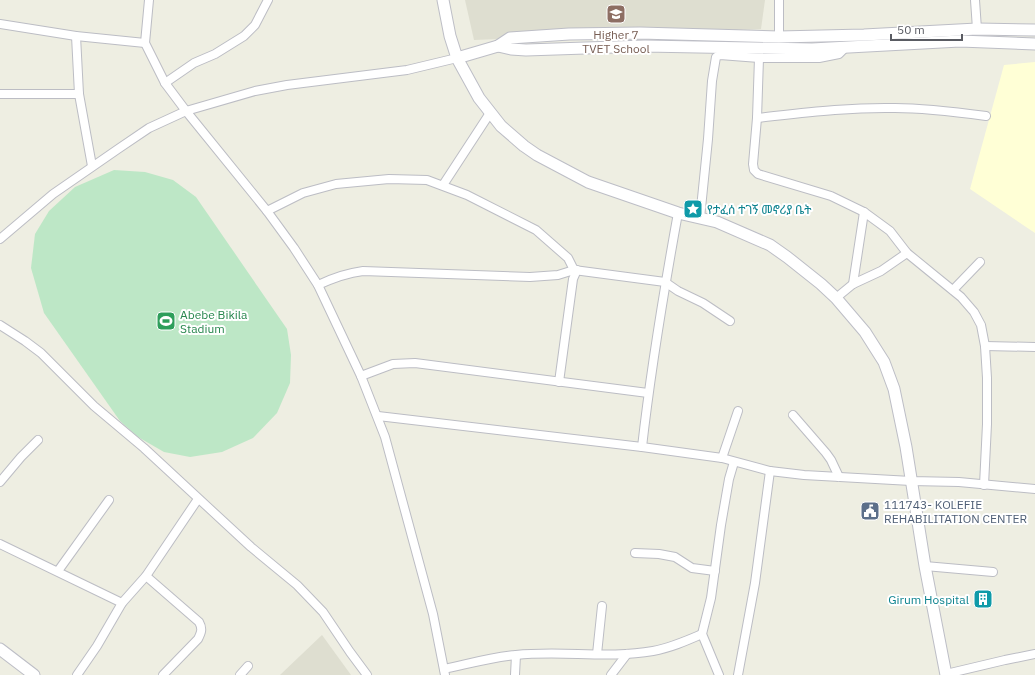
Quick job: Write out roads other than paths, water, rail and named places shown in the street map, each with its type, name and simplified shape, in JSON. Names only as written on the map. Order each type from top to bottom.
[{"type":"main road","points":[[443,0],[450,36],[457,58],[479,98],[501,126],[524,146],[537,155],[588,182],[678,213],[717,222],[770,245],[803,269],[836,298],[865,332],[884,362],[889,373],[901,417],[925,566],[946,674]]},
{"type":"main road","points":[[457,58],[498,46],[510,38],[569,34],[640,33],[779,37],[864,35],[977,29],[1035,30]]},
{"type":"main road","points":[[752,36],[752,48]]},
{"type":"main road","points":[[498,46],[510,49],[526,50],[645,46],[790,49],[960,41],[1035,44]]},
{"type":"main road","points":[[0,649],[34,675]]},
{"type":"street","points":[[149,0],[145,43],[165,83],[268,211],[294,248],[318,285],[361,376],[385,437],[433,614],[445,672],[516,655],[557,653],[627,654],[655,651],[681,643],[702,634]]},
{"type":"street","points":[[165,83],[194,63],[215,54],[244,36],[255,25],[268,0]]},
{"type":"street","points":[[779,0],[779,37]]},
{"type":"street","points":[[975,0],[977,29]]},
{"type":"street","points":[[0,24],[76,36],[145,43]]},
{"type":"street","points":[[76,36],[79,94],[92,166]]},
{"type":"street","points":[[700,218],[715,59],[720,55],[758,58],[829,57],[839,54],[846,47]]},
{"type":"street","points":[[0,239],[53,194],[92,166],[149,128],[186,111],[287,85],[407,70],[457,58]]},
{"type":"street","points":[[758,58],[757,118],[753,164],[753,168],[756,172],[758,174],[831,196],[864,212],[890,231],[907,253],[961,297],[977,316],[981,325],[985,346],[987,378],[984,484]]},
{"type":"street","points":[[0,94],[79,94]]},
{"type":"street","points":[[757,118],[814,112],[894,108],[986,116]]},
{"type":"street","points":[[443,185],[490,113]]},
{"type":"street","points":[[268,211],[303,193],[336,184],[406,178],[427,180],[443,185],[467,195],[536,230],[568,258],[575,270],[572,279],[559,382]]},
{"type":"street","points":[[853,284],[864,212]]},
{"type":"street","points":[[642,447],[648,393],[678,213]]},
{"type":"street","points":[[836,298],[853,284],[881,272],[907,253]]},
{"type":"street","points":[[953,290],[980,262]]},
{"type":"street","points":[[318,285],[341,275],[363,271],[530,277],[558,275],[575,270],[666,282],[678,292],[702,303],[730,321]]},
{"type":"street","points":[[2,330],[25,341],[41,353],[94,406],[144,448],[251,547],[297,584],[323,612],[367,675]]},
{"type":"street","points":[[985,346],[1035,348]]},
{"type":"street","points":[[361,376],[383,367],[407,363],[648,393]]},
{"type":"street","points":[[722,458],[738,412]]},
{"type":"street","points":[[793,415],[826,453],[835,467],[839,477]]},
{"type":"street","points":[[378,416],[642,447],[722,458],[770,471],[804,475],[951,482],[1035,489]]},
{"type":"street","points":[[0,482],[21,457],[38,440]]},
{"type":"street","points":[[719,675],[702,634],[712,598],[721,525],[729,479],[734,462]]},
{"type":"street","points":[[738,675],[755,583],[770,471]]},
{"type":"street","points":[[77,675],[97,646],[122,602],[146,576],[198,499]]},
{"type":"street","points":[[58,571],[109,500]]},
{"type":"street","points":[[0,544],[122,602]]},
{"type":"street","points":[[635,553],[660,554],[675,558],[692,568],[715,571]]},
{"type":"street","points":[[925,566],[993,572]]},
{"type":"street","points":[[146,576],[199,622],[201,626],[201,633],[198,639],[163,675]]},
{"type":"street","points":[[597,654],[602,606]]},
{"type":"street","points":[[611,675],[627,654]]},
{"type":"street","points":[[946,674],[998,661],[1035,654]]},
{"type":"street","points":[[515,675],[516,655]]},
{"type":"street","points":[[240,675],[248,666]]},
{"type":"place","name":"Higher 7 TVET School","points":[[616,14]]},
{"type":"place","name":"የታፈሰ ተገኝ መኖሪያ ቤት","points":[[693,209]]},
{"type":"place","name":"Abebe Bikila Stadium","points":[[166,321]]},
{"type":"place","name":"111743- KOLEFIE REHABILITATION CENTER","points":[[870,511]]},
{"type":"place","name":"Girum Hospital","points":[[983,599]]}]
